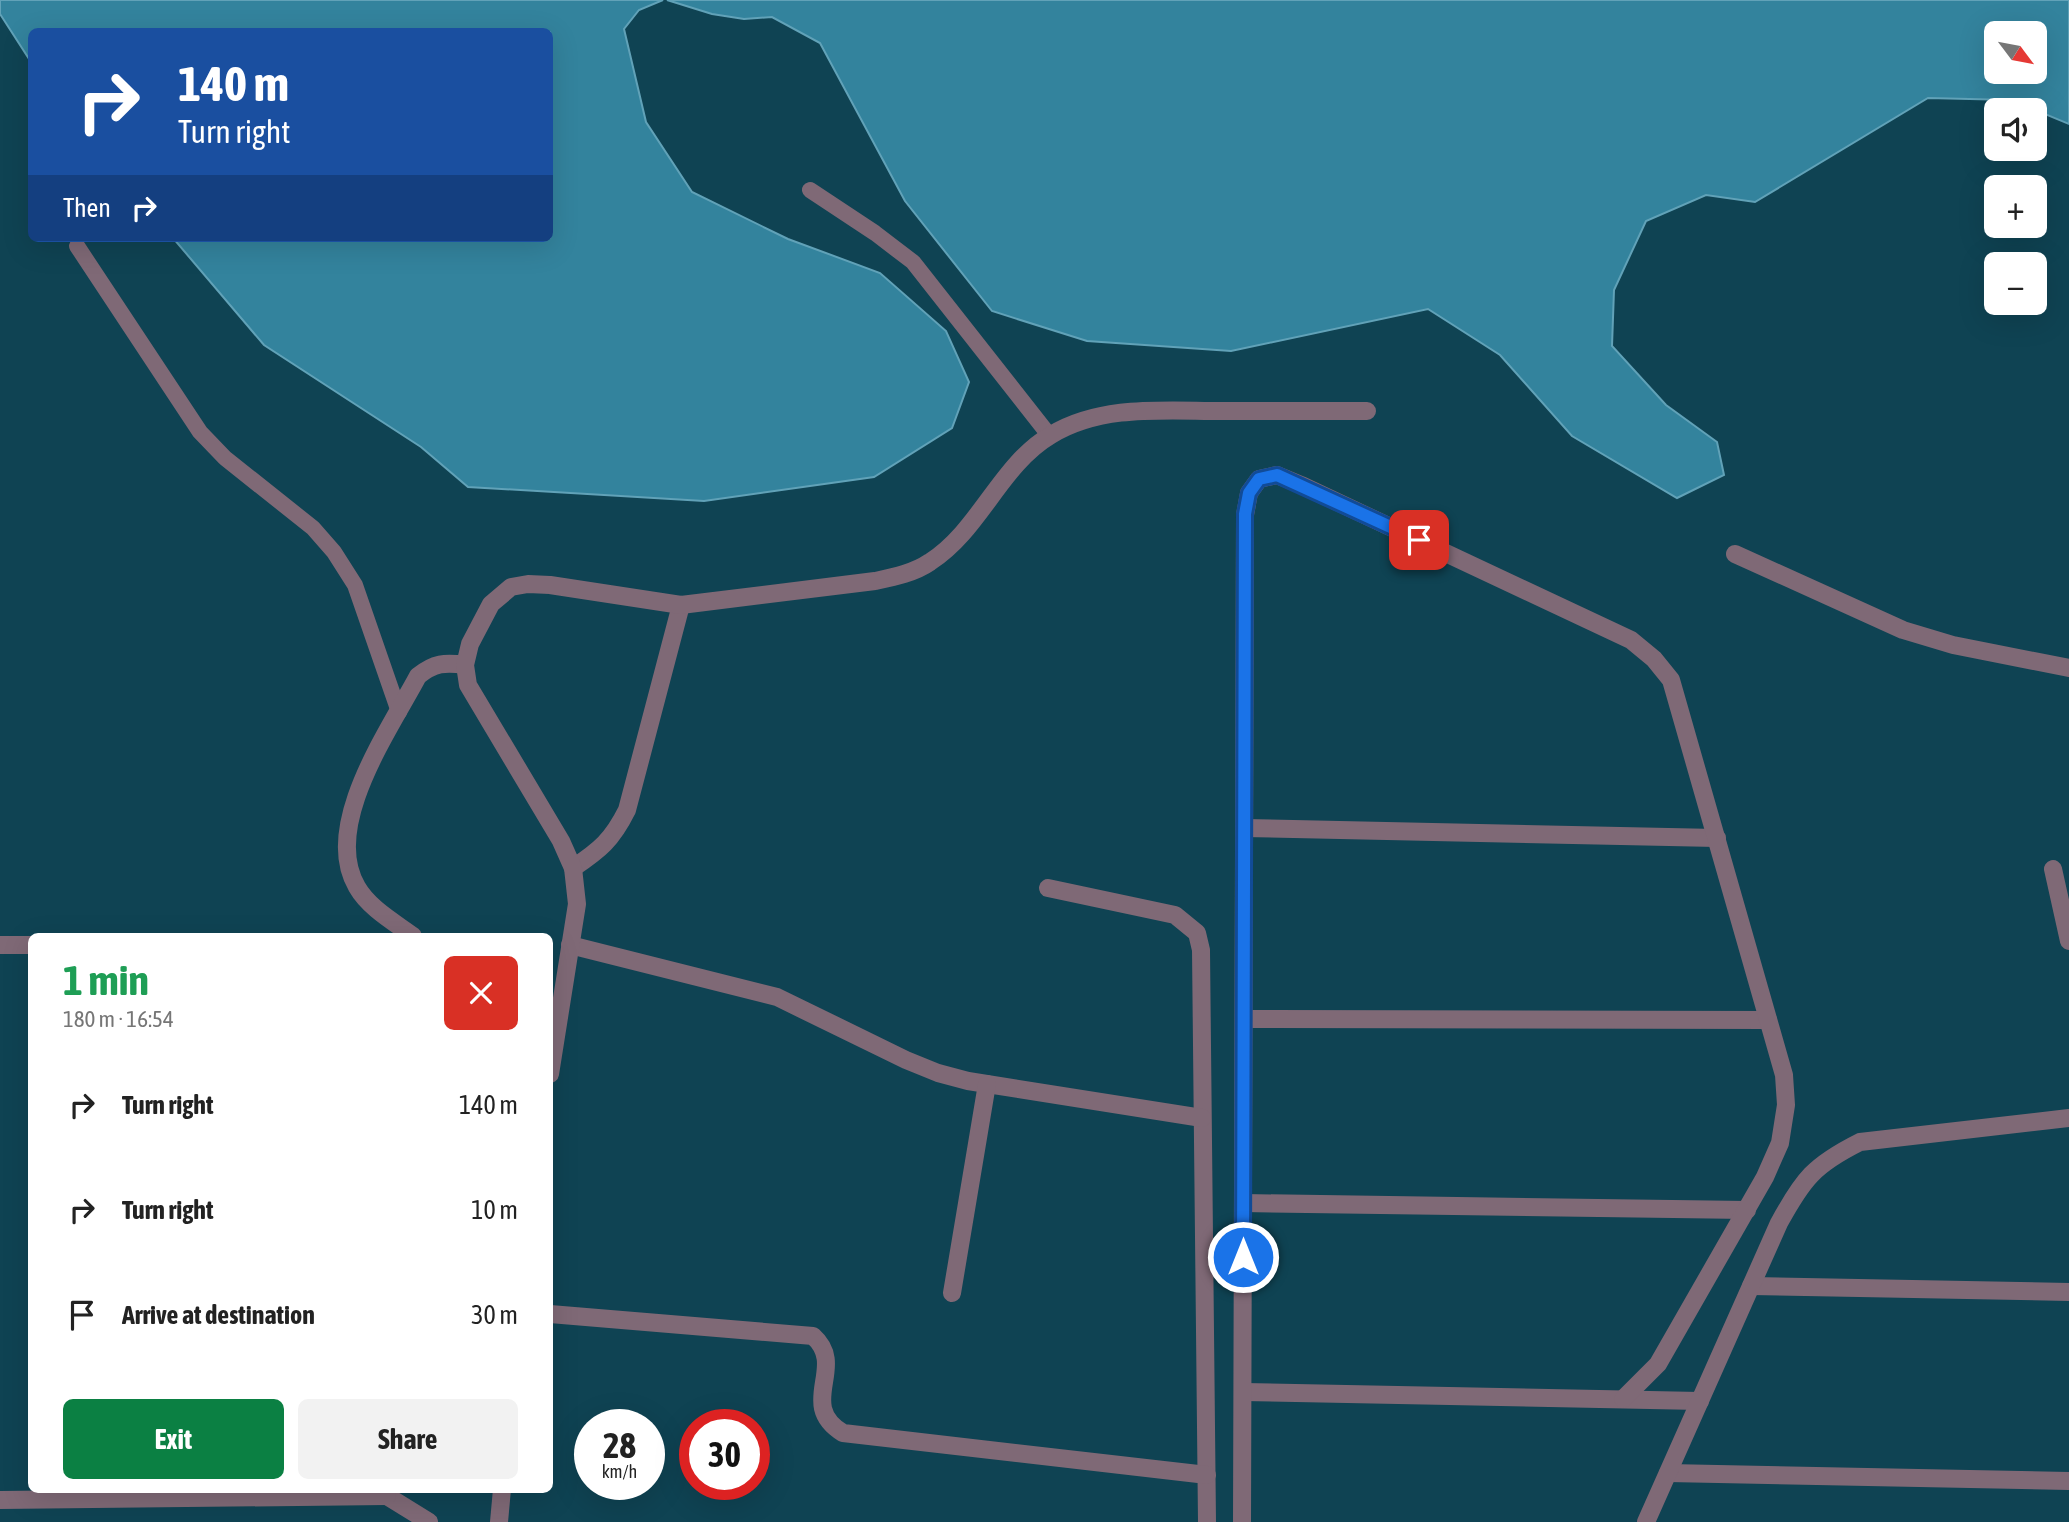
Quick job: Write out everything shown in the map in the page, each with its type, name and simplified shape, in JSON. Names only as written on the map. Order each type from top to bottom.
[{"type":"street","points":[[553,1055],[577,904],[573,868],[561,841],[468,685],[465,665],[470,644],[491,604],[510,587],[550,585],[681,605],[875,581],[903,575],[928,564],[945,551],[1023,457],[1049,435],[1086,418],[1132,411],[1367,411]]},
{"type":"street","points":[[1242,1522],[1245,514],[1249,493],[1259,479],[1277,475],[1631,640],[1654,659],[1671,680],[1784,1075],[1786,1105],[1780,1143],[1747,1210],[1658,1364],[1623,1399]]},
{"type":"street","points":[[1735,554],[1903,631],[1953,645],[2069,668]]},
{"type":"street","points":[[573,868],[601,849],[616,833],[627,810],[681,605]]},
{"type":"street","points":[[410,933],[371,904],[356,886],[349,869],[349,818],[356,792],[418,677],[429,667],[443,662],[465,665]]},
{"type":"street","points":[[1244,828],[1717,838]]},
{"type":"street","points":[[2053,869],[2069,941]]},
{"type":"street","points":[[1048,888],[1174,915],[1197,933],[1201,950],[1207,1522]]},
{"type":"street","points":[[0,945],[28,946]]},
{"type":"street","points":[[570,945],[777,997],[937,1073],[987,1084],[1202,1118]]},
{"type":"street","points":[[1244,1019],[1768,1020]]},
{"type":"street","points":[[952,1293],[987,1084]]},
{"type":"street","points":[[1646,1522],[1751,1286],[1800,1185],[1832,1156],[1860,1142],[2069,1118]]},
{"type":"street","points":[[1243,1203],[1747,1210]]},
{"type":"street","points":[[1751,1286],[2069,1292]]},
{"type":"street","points":[[553,1314],[813,1336],[824,1346],[827,1360],[821,1400],[824,1416],[832,1426],[843,1433],[1207,1475]]},
{"type":"street","points":[[1243,1392],[1700,1401]]},
{"type":"street","points":[[1668,1473],[2069,1481]]},
{"type":"street","points":[[0,1500],[384,1493],[429,1522]]},
{"type":"street","points":[[499,1522],[502,1493]]},
{"type":"lane","points":[[810,190],[913,262],[1049,435]]},
{"type":"lane","points":[[77,246],[200,432],[225,458],[313,528],[334,552],[355,584],[399,712]]},
{"type":"water","points":[[0,0],[663,0],[639,10],[624,29],[646,122],[692,192],[788,239],[880,273],[946,331],[969,382],[952,428],[874,477],[704,501],[468,487],[421,447],[264,345],[176,242],[553,242],[553,28],[28,28],[28,57],[0,14]]},
{"type":"water","points":[[667,0],[2069,0],[2069,124],[2047,115],[2047,98],[1928,98],[1755,202],[1706,195],[1646,221],[1614,290],[1612,346],[1666,405],[1717,442],[1724,475],[1677,498],[1572,436],[1500,355],[1428,309],[1231,351],[1087,341],[992,311],[905,201],[820,43],[772,17],[744,19],[712,14]]},
{"type":"route","points":[[1243,1257],[1245,514],[1249,493],[1259,479],[1277,475],[1419,540]]}]
